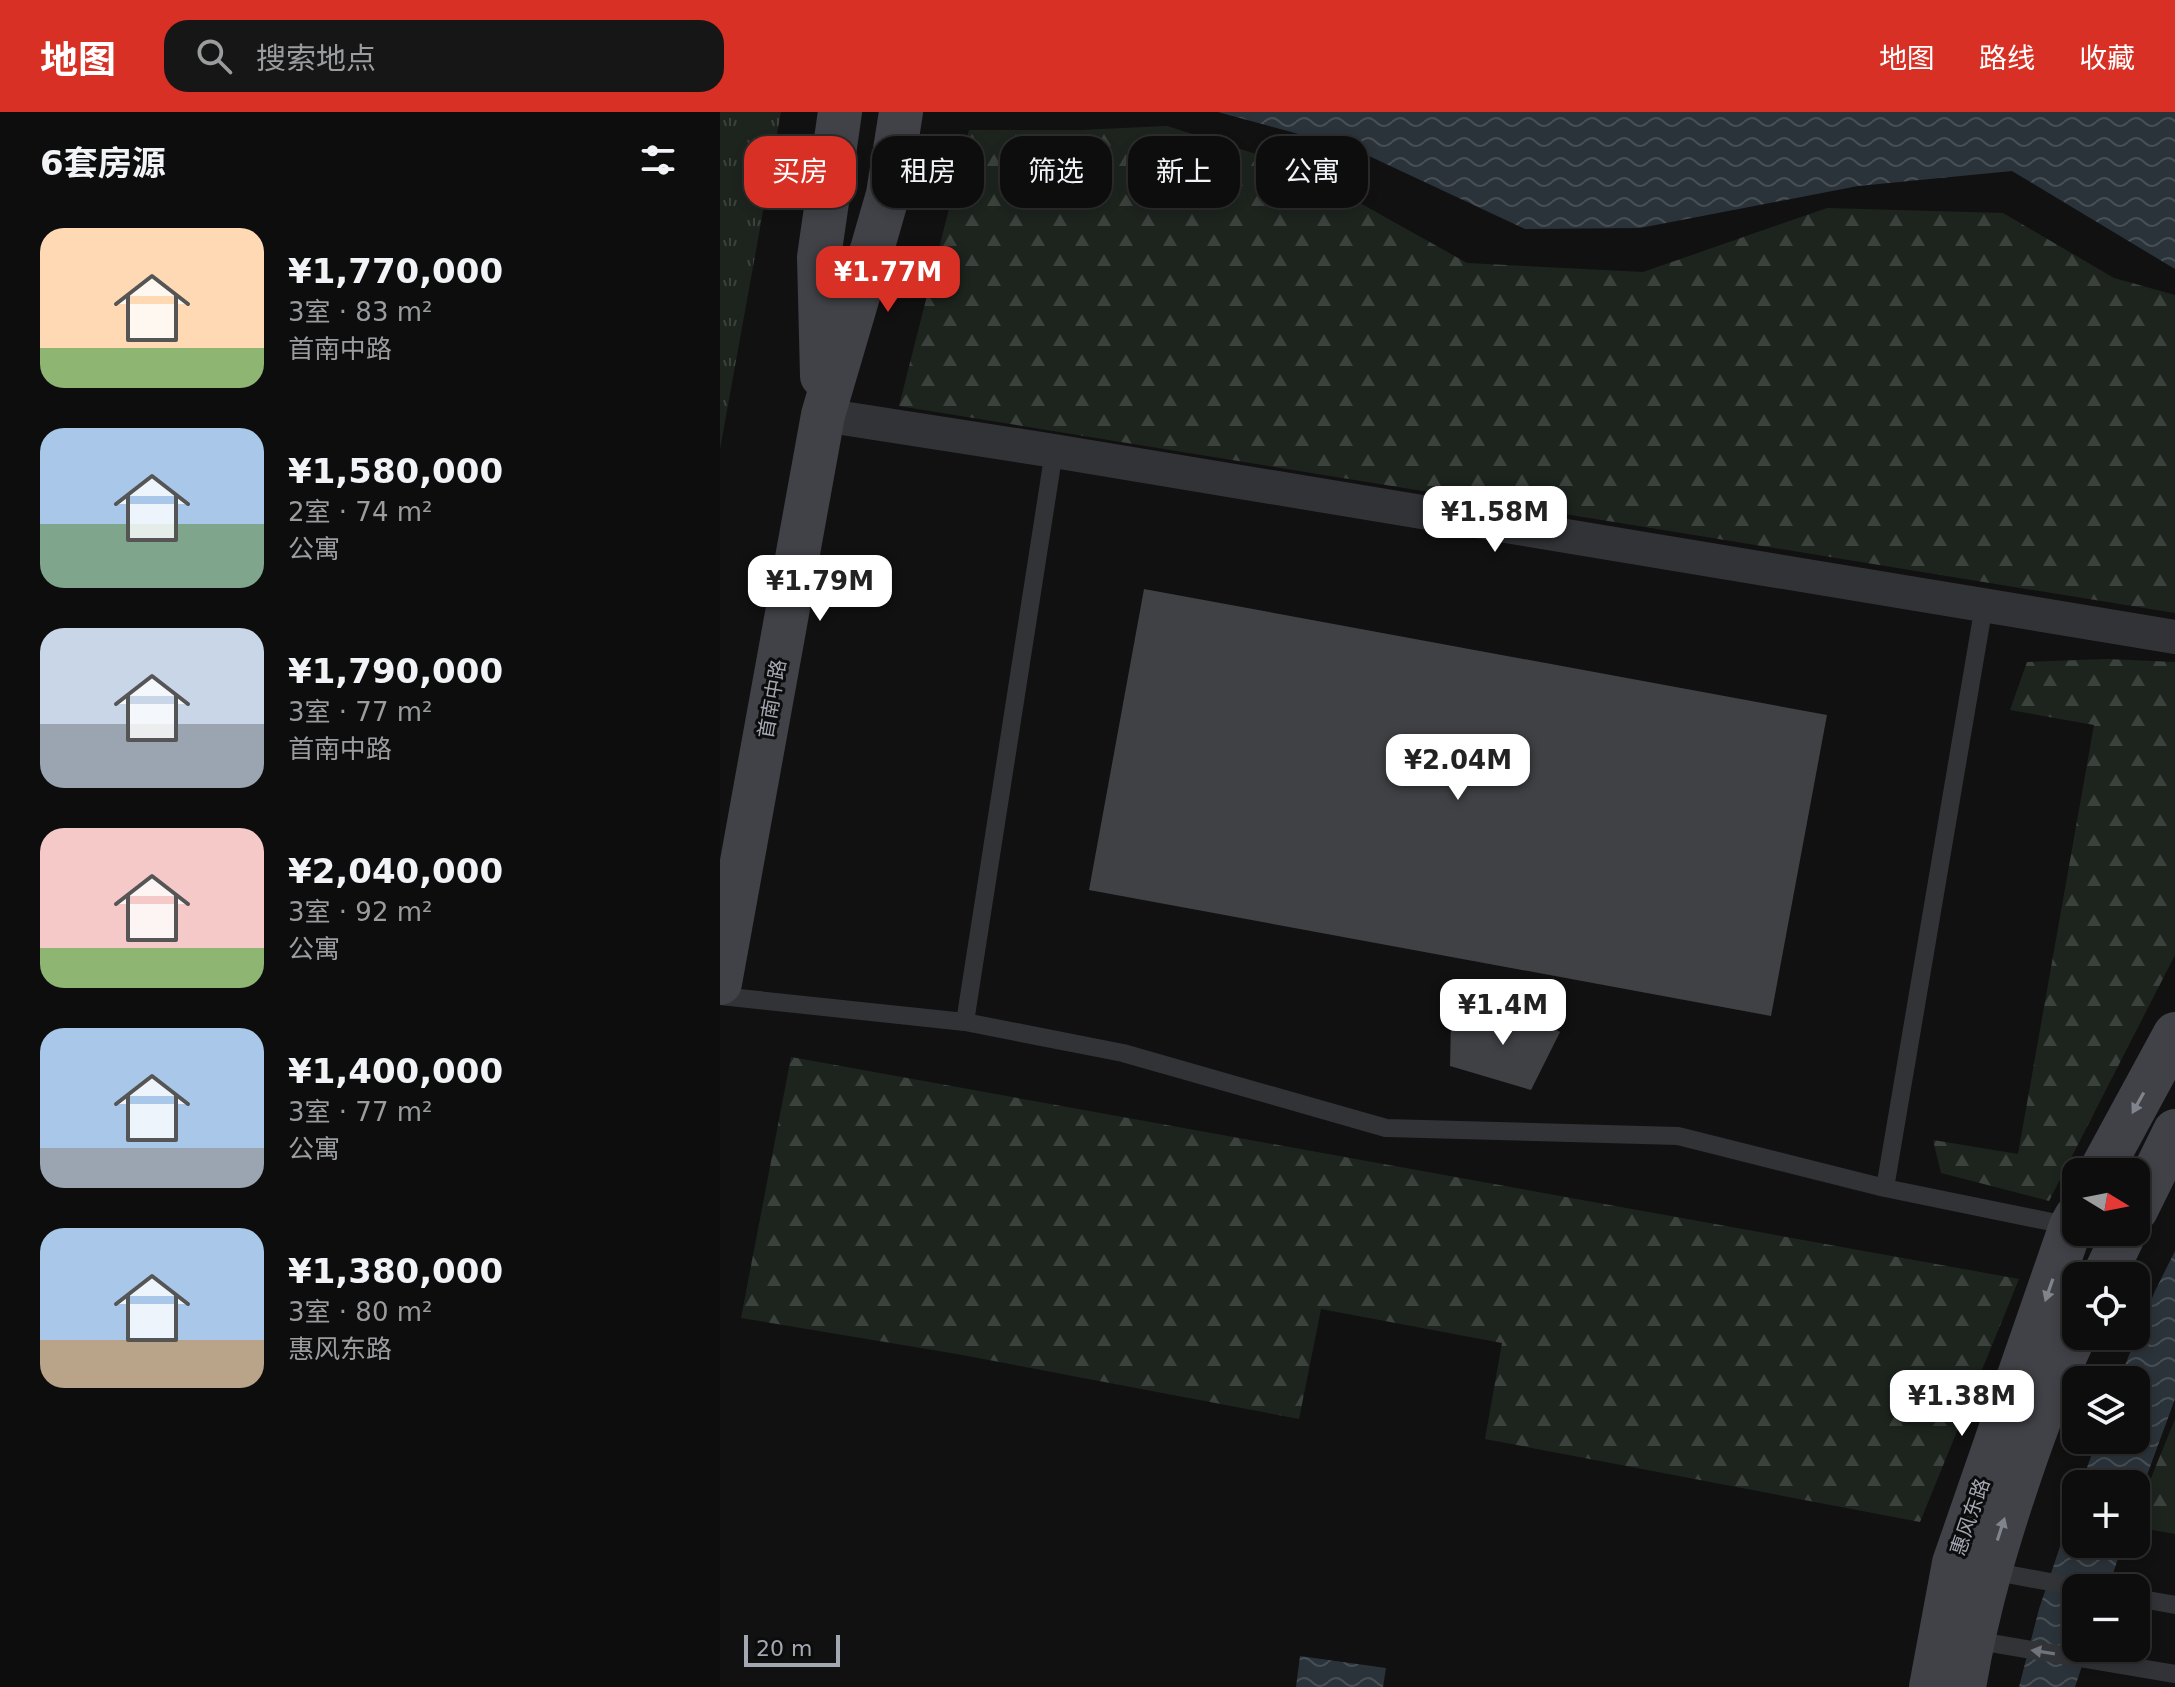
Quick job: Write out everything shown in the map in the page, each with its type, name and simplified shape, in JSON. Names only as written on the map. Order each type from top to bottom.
[{"type":"main road","name":"首南中路","points":[[828,401],[819,257],[840,112]]},
{"type":"main road","name":"首南中路","points":[[828,401],[888,194],[901,112]]},
{"type":"main road","name":"首南中路","points":[[720,983],[828,401],[871,252]]},
{"type":"main road","points":[[2108,1158],[2175,1034]]},
{"type":"main road","points":[[2150,1182],[2175,1131]]},
{"type":"main road","name":"惠风东路","points":[[1931,1687],[1956,1638],[1972,1567],[2066,1246]]},
{"type":"main road","name":"惠风东路","points":[[1972,1567],[2000,1532],[2056,1373],[2068,1350]]},
{"type":"main road","name":"惠风东路","points":[[1956,1638],[1964,1687]]},
{"type":"street","points":[[828,401],[1054,451],[2175,637]]},
{"type":"lane","points":[[965,1022],[1054,451]]},
{"type":"lane","points":[[1885,1188],[1984,605]]},
{"type":"lane","points":[[720,996],[965,1022],[1123,1053],[1386,1128],[1678,1136],[1885,1188],[2062,1220]]},
{"type":"lane","points":[[1972,1567],[2062,1584]]},
{"type":"lane","points":[[2150,1601],[2175,1605]]},
{"type":"lane","points":[[1956,1638],[2175,1674]]},
{"type":"green space","points":[[720,112],[781,112],[777,136],[744,136],[744,208],[764,208],[720,449]]},
{"type":"green space","points":[[1167,126],[1199,136],[1128,136],[1128,208],[1240,208],[1240,149],[1256,154],[1256,208],[1368,207],[1467,263],[1643,272],[1827,208],[2003,213],[2114,278],[2175,295],[2175,613],[899,406],[949,208],[984,208],[984,136],[967,136],[969,130]]},
{"type":"green space","points":[[2106,659],[2175,662],[2175,955],[2071,1158],[2062,1158],[2062,1176],[2049,1201],[1941,1173],[1933,1140],[2018,1154],[2094,725],[2010,710],[2027,662]]},
{"type":"green space","points":[[791,1057],[2019,1279],[1920,1522],[1485,1439],[1502,1343],[1321,1309],[1299,1419],[957,1354],[741,1318]]},
{"type":"green space","points":[[2175,1419],[2175,1534],[2150,1530],[2150,1481]]},
{"type":"water","points":[[1218,112],[2175,112],[2175,269],[2012,171],[1858,186],[1640,228],[1525,229],[1368,156],[1368,136],[1306,136]]},
{"type":"water","points":[[2175,1251],[2175,1399],[2149,1470],[2086,1470],[2092,1454],[2150,1454],[2150,1366],[2125,1366],[2131,1350],[2150,1350],[2150,1303]]},
{"type":"water","points":[[2062,1541],[2062,1558],[2118,1558],[2113,1574],[2062,1574],[2062,1662],[2083,1662],[2075,1687],[2019,1687],[2039,1609]]},
{"type":"water","points":[[1300,1656],[1386,1668],[1383,1687],[1296,1687]]},
{"type":"building","points":[[1144,589],[1827,715],[1771,1016],[1089,890]]},
{"type":"building","points":[[1527,1012],[1560,1032],[1531,1090],[1450,1066],[1451,1021]]}]
